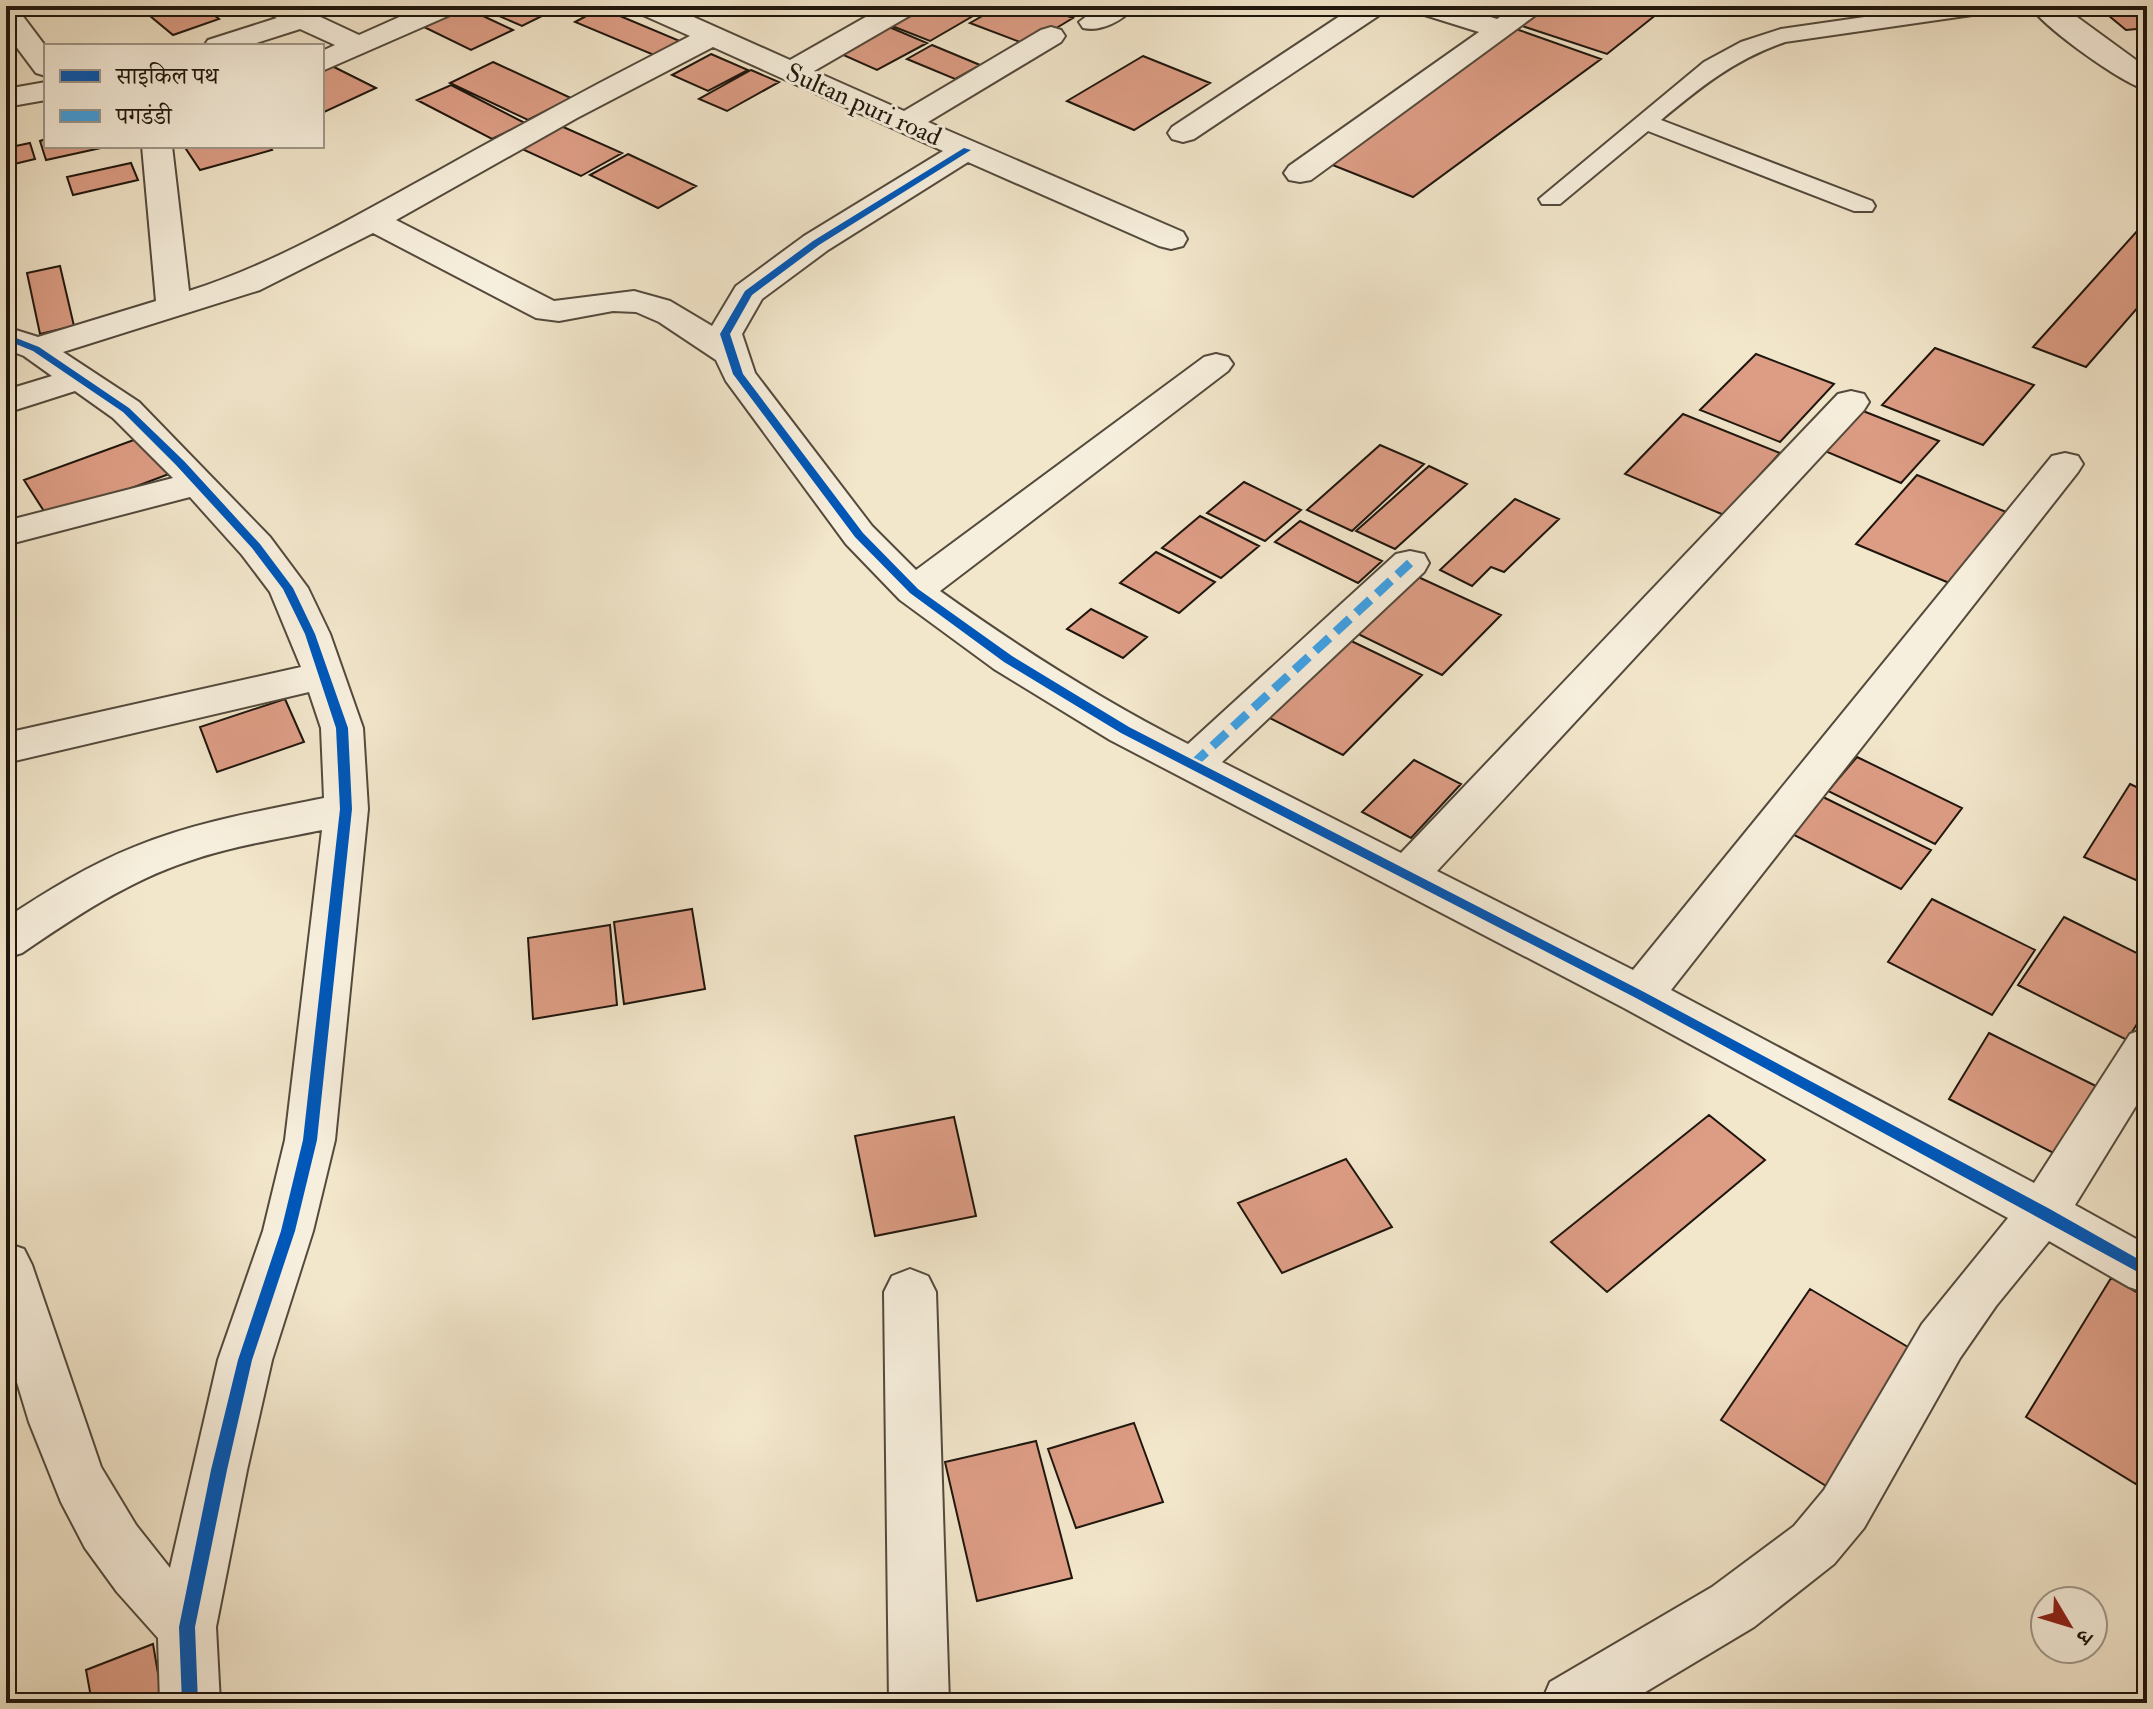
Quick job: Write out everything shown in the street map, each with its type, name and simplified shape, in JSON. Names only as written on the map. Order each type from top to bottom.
[{"type":"street","points":[[274,6],[360,46]]},
{"type":"street","points":[[324,61],[447,6]]},
{"type":"street","name":"Sultan puri road","points":[[646,6],[1171,239]]},
{"type":"street","points":[[790,72],[906,6]]},
{"type":"street","points":[[1093,22],[1120,6]]},
{"type":"street","points":[[1183,133],[1374,6]]},
{"type":"street","points":[[1425,6],[1500,29]]},
{"type":"street","points":[[1300,173],[1534,6]]},
{"type":"street","points":[[2044,6],[2114,61],[2147,81]]},
{"type":"street","points":[[6,13],[44,64]]},
{"type":"street","points":[[224,44],[302,19]]},
{"type":"street","points":[[21,343],[174,308],[248,283],[315,252],[712,36]]},
{"type":"street","points":[[906,122],[1051,36]]},
{"type":"street","points":[[6,98],[44,91]]},
{"type":"street","points":[[157,148],[174,308]]},
{"type":"street","points":[[967,150],[816,243],[748,293],[725,334],[738,374],[817,483],[859,535],[914,591],[1008,659],[1125,730],[1640,995],[2147,1271]]},
{"type":"street","points":[[372,220],[548,311],[635,301],[654,306],[732,355]]},
{"type":"street","points":[[21,343],[81,378],[126,410],[256,546],[288,588],[310,634],[342,728],[346,809],[310,1140],[288,1231],[245,1360],[187,1627],[190,1703]]},
{"type":"street","points":[[914,591],[1216,364]]},
{"type":"street","points":[[6,402],[81,378]]},
{"type":"street","points":[[1406,876],[1851,402]]},
{"type":"street","points":[[1640,995],[2065,464]]},
{"type":"street","points":[[6,533],[198,483]]},
{"type":"street","points":[[1192,765],[1410,563]]},
{"type":"street","points":[[6,748],[324,675]]},
{"type":"street","points":[[6,941],[81,891],[150,858],[214,838],[346,809]]},
{"type":"street","points":[[1571,1703],[1733,1607],[1814,1545],[1844,1509],[1941,1341],[1978,1290],[2043,1212],[2147,1047]]},
{"type":"street","points":[[6,1265],[61,1435],[95,1512],[139,1577],[187,1627]]},
{"type":"street","points":[[910,1292],[919,1703]]},
{"type":"lane","points":[[1551,199],[1712,67],[1749,47],[1781,36],[1986,6]]},
{"type":"lane","points":[[1645,122],[1863,206]]},
{"type":"building","points":[[138,6],[202,6],[219,19],[173,35]]},
{"type":"building","points":[[476,6],[562,6],[522,26]]},
{"type":"building","points":[[919,6],[946,6],[973,16],[930,41],[887,24]]},
{"type":"building","points":[[953,6],[991,6],[975,15]]},
{"type":"building","points":[[1000,6],[1041,6],[1073,18],[1028,45],[970,23]]},
{"type":"building","points":[[1467,6],[1517,6],[1500,18]]},
{"type":"building","points":[[1549,6],[1648,6],[1662,10],[1607,54],[1522,26]]},
{"type":"building","points":[[2097,6],[2146,6],[2147,28],[2126,30]]},
{"type":"building","points":[[466,8],[513,30],[471,50],[424,27]]},
{"type":"building","points":[[601,8],[687,44],[661,58],[575,22]]},
{"type":"building","points":[[882,24],[927,43],[877,70],[832,50]]},
{"type":"building","points":[[1516,29],[1601,59],[1413,197],[1325,162]]},
{"type":"building","points":[[932,45],[980,65],[955,79],[907,59]]},
{"type":"building","points":[[711,54],[748,70],[708,91],[672,75]]},
{"type":"building","points":[[1143,56],[1210,83],[1134,130],[1067,101]]},
{"type":"building","points":[[493,62],[571,98],[528,120],[450,83]]},
{"type":"building","points":[[330,65],[376,88],[324,112],[324,68]]},
{"type":"building","points":[[751,70],[779,82],[727,111],[699,99]]},
{"type":"building","points":[[451,85],[525,123],[492,139],[417,100]]},
{"type":"building","points":[[552,122],[622,153],[581,176],[511,144]]},
{"type":"building","points":[[44,140],[44,148],[101,148],[46,160],[40,141]]},
{"type":"building","points":[[30,143],[35,159],[6,166],[6,148]]},
{"type":"building","points":[[185,148],[272,150],[200,170]]},
{"type":"building","points":[[628,154],[696,186],[658,208],[590,175]]},
{"type":"building","points":[[131,163],[138,180],[73,195],[67,177]]},
{"type":"building","points":[[2147,220],[2147,297],[2086,367],[2033,347]]},
{"type":"building","points":[[60,266],[74,326],[40,334],[27,273]]},
{"type":"building","points":[[1935,348],[2034,385],[1983,445],[1882,405]]},
{"type":"building","points":[[1756,354],[1834,384],[1780,442],[1700,410]]},
{"type":"building","points":[[1858,409],[1939,441],[1901,483],[1820,449]]},
{"type":"building","points":[[1683,414],[1780,453],[1724,515],[1625,474]]},
{"type":"building","points":[[142,437],[169,474],[49,519],[24,480]]},
{"type":"building","points":[[1380,445],[1424,464],[1352,531],[1307,510]]},
{"type":"building","points":[[1429,466],[1467,484],[1395,549],[1356,531]]},
{"type":"building","points":[[1917,475],[2011,514],[1954,585],[1856,544]]},
{"type":"building","points":[[1244,482],[1301,510],[1265,541],[1207,513]]},
{"type":"building","points":[[1515,499],[1559,519],[1504,572],[1491,567],[1472,586],[1440,570]]},
{"type":"building","points":[[1200,516],[1259,546],[1221,578],[1162,548]]},
{"type":"building","points":[[1300,521],[1382,561],[1358,583],[1275,542]]},
{"type":"building","points":[[1156,552],[1215,582],[1179,613],[1120,583]]},
{"type":"building","points":[[1416,576],[1501,615],[1442,675],[1356,633]]},
{"type":"building","points":[[1091,609],[1147,637],[1123,658],[1067,629]]},
{"type":"building","points":[[1345,638],[1422,675],[1343,755],[1266,716]]},
{"type":"building","points":[[285,699],[304,742],[217,772],[200,727]]},
{"type":"building","points":[[1857,757],[1962,808],[1935,844],[1828,791]]},
{"type":"building","points":[[1414,760],[1461,784],[1411,838],[1362,812]]},
{"type":"building","points":[[2130,784],[2147,792],[2147,885],[2084,857]]},
{"type":"building","points":[[1821,796],[1931,850],[1901,889],[1790,833]]},
{"type":"building","points":[[1932,899],[2035,950],[1992,1015],[1888,962]]},
{"type":"building","points":[[692,909],[705,989],[624,1004],[614,922]]},
{"type":"building","points":[[2064,917],[2147,958],[2147,1008],[2127,1040],[2018,985]]},
{"type":"building","points":[[610,925],[617,1005],[533,1019],[528,938]]},
{"type":"building","points":[[1989,1033],[2102,1089],[2063,1158],[1949,1099]]},
{"type":"building","points":[[1709,1115],[1765,1160],[1607,1292],[1551,1242]]},
{"type":"building","points":[[954,1117],[976,1216],[875,1236],[855,1136]]},
{"type":"building","points":[[1346,1159],[1392,1227],[1282,1273],[1238,1203]]},
{"type":"building","points":[[2111,1278],[2147,1298],[2147,1465],[2136,1484],[2026,1417]]},
{"type":"building","points":[[1810,1289],[1913,1350],[1826,1486],[1721,1420]]},
{"type":"building","points":[[1134,1423],[1163,1502],[1076,1528],[1048,1449]]},
{"type":"building","points":[[1036,1441],[1072,1578],[977,1601],[945,1462]]},
{"type":"building","points":[[153,1644],[163,1703],[92,1703],[86,1670]]},
{"type":"marked path","points":[[1192,765],[1410,563]]},
{"type":"cycle path","points":[[967,150],[816,243],[748,293],[725,334],[738,374],[859,535],[914,591],[1008,659],[1125,730],[1640,995],[2147,1271]]},
{"type":"cycle path","points":[[6,337],[36,349],[126,410],[180,463],[256,546],[288,588],[310,634],[342,728],[346,809],[310,1140],[288,1231],[245,1360],[219,1470],[187,1627],[190,1703]]}]
